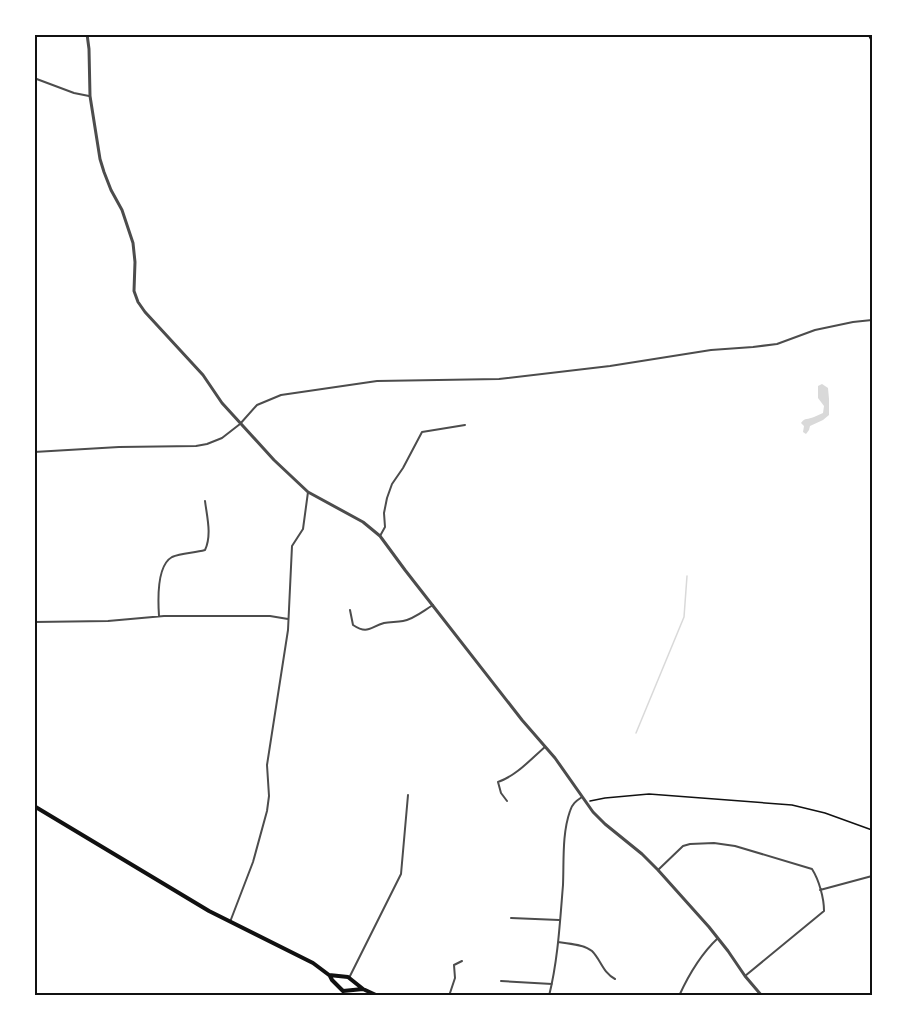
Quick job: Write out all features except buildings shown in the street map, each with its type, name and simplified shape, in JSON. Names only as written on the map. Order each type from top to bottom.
[{"type":"main road","points":[[34,806],[181,895],[304,958],[329,975],[350,979],[363,989],[378,996]]},
{"type":"main road","points":[[329,975],[341,993],[351,989],[363,989]]},
{"type":"main road","points":[[338,987],[339,980],[342,978]]},
{"type":"main road","points":[[350,979],[351,989]]},
{"type":"street","points":[[87,34],[90,96],[104,172],[122,210],[133,243],[134,291],[138,302],[152,321],[203,375],[222,403],[261,448],[308,492],[363,522],[380,536],[510,705],[555,758],[586,803],[605,824],[658,870],[718,938],[762,996]]},
{"type":"street","points":[[34,78],[74,93],[90,96]]},
{"type":"street","points":[[34,452],[119,447],[196,446],[222,438],[240,424],[257,405],[291,393],[377,381],[499,379],[610,366],[711,350],[777,344],[815,330],[873,320]]},
{"type":"street","points":[[380,536],[385,528],[384,513],[392,484],[422,432],[465,425]]},
{"type":"street","points":[[230,922],[253,862],[267,811],[268,756],[288,619],[292,546],[303,529],[308,492]]},
{"type":"street","points":[[159,616],[161,570],[165,563],[172,557],[205,550],[207,546],[209,539],[205,501]]},
{"type":"street","points":[[350,610],[353,625],[367,630],[381,624],[404,621],[433,605]]},
{"type":"street","points":[[34,622],[108,621],[159,616],[270,616],[288,619]]},
{"type":"street","points":[[507,801],[501,793],[498,782],[506,780],[545,747]]},
{"type":"street","points":[[350,979],[401,874],[408,795]]},
{"type":"street","points":[[549,996],[558,942],[568,817],[572,806],[582,797]]},
{"type":"street","points":[[658,870],[687,844],[726,844],[810,868],[820,890],[824,908],[822,914],[745,976]]},
{"type":"street","points":[[820,890],[873,876]]},
{"type":"street","points":[[511,918],[559,920]]},
{"type":"street","points":[[679,996],[693,969],[718,938]]},
{"type":"street","points":[[558,942],[590,950],[607,974],[615,979]]},
{"type":"street","points":[[449,996],[455,978],[454,965],[462,961]]},
{"type":"street","points":[[501,981],[552,984]]},
{"type":"path","points":[[868,34],[873,42]]},
{"type":"path","points":[[586,803],[605,798],[649,794],[792,805],[825,813],[873,830]]},
{"type":"shaded area","points":[[822,384],[828,388],[829,415],[810,426],[806,434],[803,432],[802,421],[823,413],[824,406],[818,398],[818,386]]},
{"type":"waterway","points":[[636,733],[684,617],[687,576]]}]
